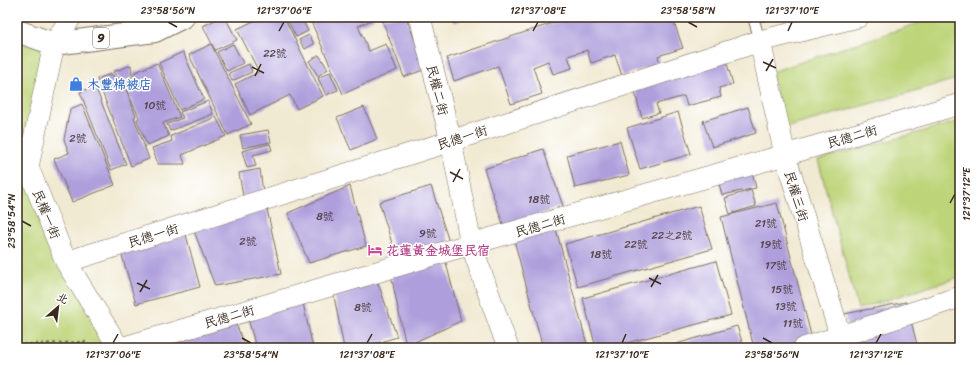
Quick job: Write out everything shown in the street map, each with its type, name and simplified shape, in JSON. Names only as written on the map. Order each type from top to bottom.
[{"type":"main road","name":"9","points":[[17,31],[54,44],[154,32],[183,17]]},
{"type":"street","points":[[54,44],[71,17]]},
{"type":"street","name":"民權二街","points":[[420,17],[451,141],[471,244],[506,348]]},
{"type":"street","name":"民德一街","points":[[66,262],[451,141],[760,41],[858,17]]},
{"type":"street","name":"民權三街","points":[[760,41],[785,155],[842,342]]},
{"type":"street","name":"民權一街","points":[[54,44],[28,167],[66,262],[118,346]]},
{"type":"street","name":"民德二街","points":[[118,346],[960,104]]},
{"type":"street","points":[[804,348],[842,342],[960,297]]},
{"type":"lane","points":[[753,17],[760,41]]},
{"type":"path","points":[[17,345],[118,346]]},
{"type":"green space","points":[[937,17],[960,17],[960,78],[785,128],[771,72]]},
{"type":"green space","points":[[17,31],[54,44],[28,167],[119,348],[17,348]]},
{"type":"green space","points":[[960,121],[960,277],[858,309],[818,160]]},
{"type":"building","points":[[221,17],[225,17],[237,40],[215,50],[203,26]]},
{"type":"building","points":[[262,17],[284,17],[323,96],[297,109],[290,95],[250,115],[235,84],[259,72],[237,29]]},
{"type":"building","points":[[286,17],[301,17],[308,31],[296,37]]},
{"type":"building","points":[[309,17],[373,17],[374,19],[358,26],[369,51],[386,44],[397,70],[343,94]]},
{"type":"building","points":[[381,17],[406,17],[426,69],[404,77]]},
{"type":"building","points":[[451,17],[467,17],[454,23]]},
{"type":"building","points":[[571,17],[672,17],[683,48],[658,56],[660,63],[622,76],[615,55],[591,63],[587,50],[568,56],[572,68],[553,74],[548,61],[533,67],[542,94],[511,104],[498,66],[454,81],[447,58]]},
{"type":"building","points":[[758,17],[774,17],[774,18],[760,21]]},
{"type":"building","points":[[309,35],[314,44],[305,49],[299,40]]},
{"type":"building","points":[[211,44],[251,124],[228,135],[189,55]]},
{"type":"building","points":[[233,44],[243,63],[227,71],[217,52]]},
{"type":"building","points":[[183,52],[204,99],[180,110],[159,63]]},
{"type":"building","points":[[319,55],[328,69],[318,76],[309,61]]},
{"type":"building","points":[[726,60],[733,84],[719,88],[721,97],[687,106],[684,96],[656,104],[659,113],[642,118],[633,85]]},
{"type":"building","points":[[157,63],[180,117],[163,123],[169,136],[147,145],[137,120],[139,117],[126,89],[149,159],[131,166],[97,79],[111,74],[126,87],[124,84],[136,79],[133,73]]},
{"type":"building","points":[[249,64],[252,72],[232,81],[229,73]]},
{"type":"building","points":[[131,65],[132,78],[122,82],[113,72]]},
{"type":"building","points":[[330,72],[338,90],[326,95],[318,78]]},
{"type":"building","points":[[95,86],[126,164],[111,170],[80,92]]},
{"type":"building","points":[[208,101],[213,114],[170,131],[167,124],[183,118],[180,112]]},
{"type":"building","points":[[82,104],[115,185],[72,202],[54,159],[69,153],[64,139],[70,109]]},
{"type":"building","points":[[364,107],[377,139],[351,150],[337,118]]},
{"type":"building","points":[[748,107],[756,133],[712,147],[703,121]]},
{"type":"building","points":[[678,112],[691,154],[640,169],[627,128]]},
{"type":"building","points":[[216,117],[226,136],[182,155],[185,164],[158,164],[152,148],[172,141],[171,136]]},
{"type":"building","points":[[268,130],[271,142],[243,148],[240,135]]},
{"type":"building","points":[[620,141],[629,175],[575,188],[567,155]]},
{"type":"building","points":[[270,144],[272,150],[253,155],[256,166],[247,168],[242,151]]},
{"type":"building","points":[[543,149],[563,206],[504,227],[484,169]]},
{"type":"building","points":[[751,168],[756,188],[722,195],[717,176]]},
{"type":"building","points":[[260,169],[263,193],[243,196],[239,173]]},
{"type":"building","points":[[350,186],[366,246],[309,263],[288,213]]},
{"type":"building","points":[[431,186],[449,242],[397,259],[379,202]]},
{"type":"building","points":[[751,190],[756,206],[730,214],[725,198]]},
{"type":"building","points":[[777,203],[812,339],[778,348],[754,348],[721,217]]},
{"type":"building","points":[[699,206],[712,249],[578,287],[565,244]]},
{"type":"building","points":[[267,209],[281,274],[215,286],[194,231]]},
{"type":"building","points":[[556,229],[588,348],[543,348],[514,240]]},
{"type":"building","points":[[186,235],[200,287],[136,304],[121,252]]},
{"type":"building","points":[[445,259],[461,321],[406,346],[391,275]]},
{"type":"building","points":[[716,261],[731,315],[608,348],[596,348],[583,298]]},
{"type":"building","points":[[378,283],[397,337],[361,348],[344,348],[333,291]]},
{"type":"building","points":[[906,302],[918,348],[855,348],[844,314]]},
{"type":"building","points":[[303,303],[313,348],[256,348],[246,311]]},
{"type":"building","points":[[235,322],[246,348],[180,348],[172,336]]},
{"type":"building","points":[[737,326],[744,348],[663,348]]},
{"type":"place","name":"木豐棉被店","points":[[76,84]]},
{"type":"place","name":"花蓮黃金城堡民宿","points":[[375,250]]}]
